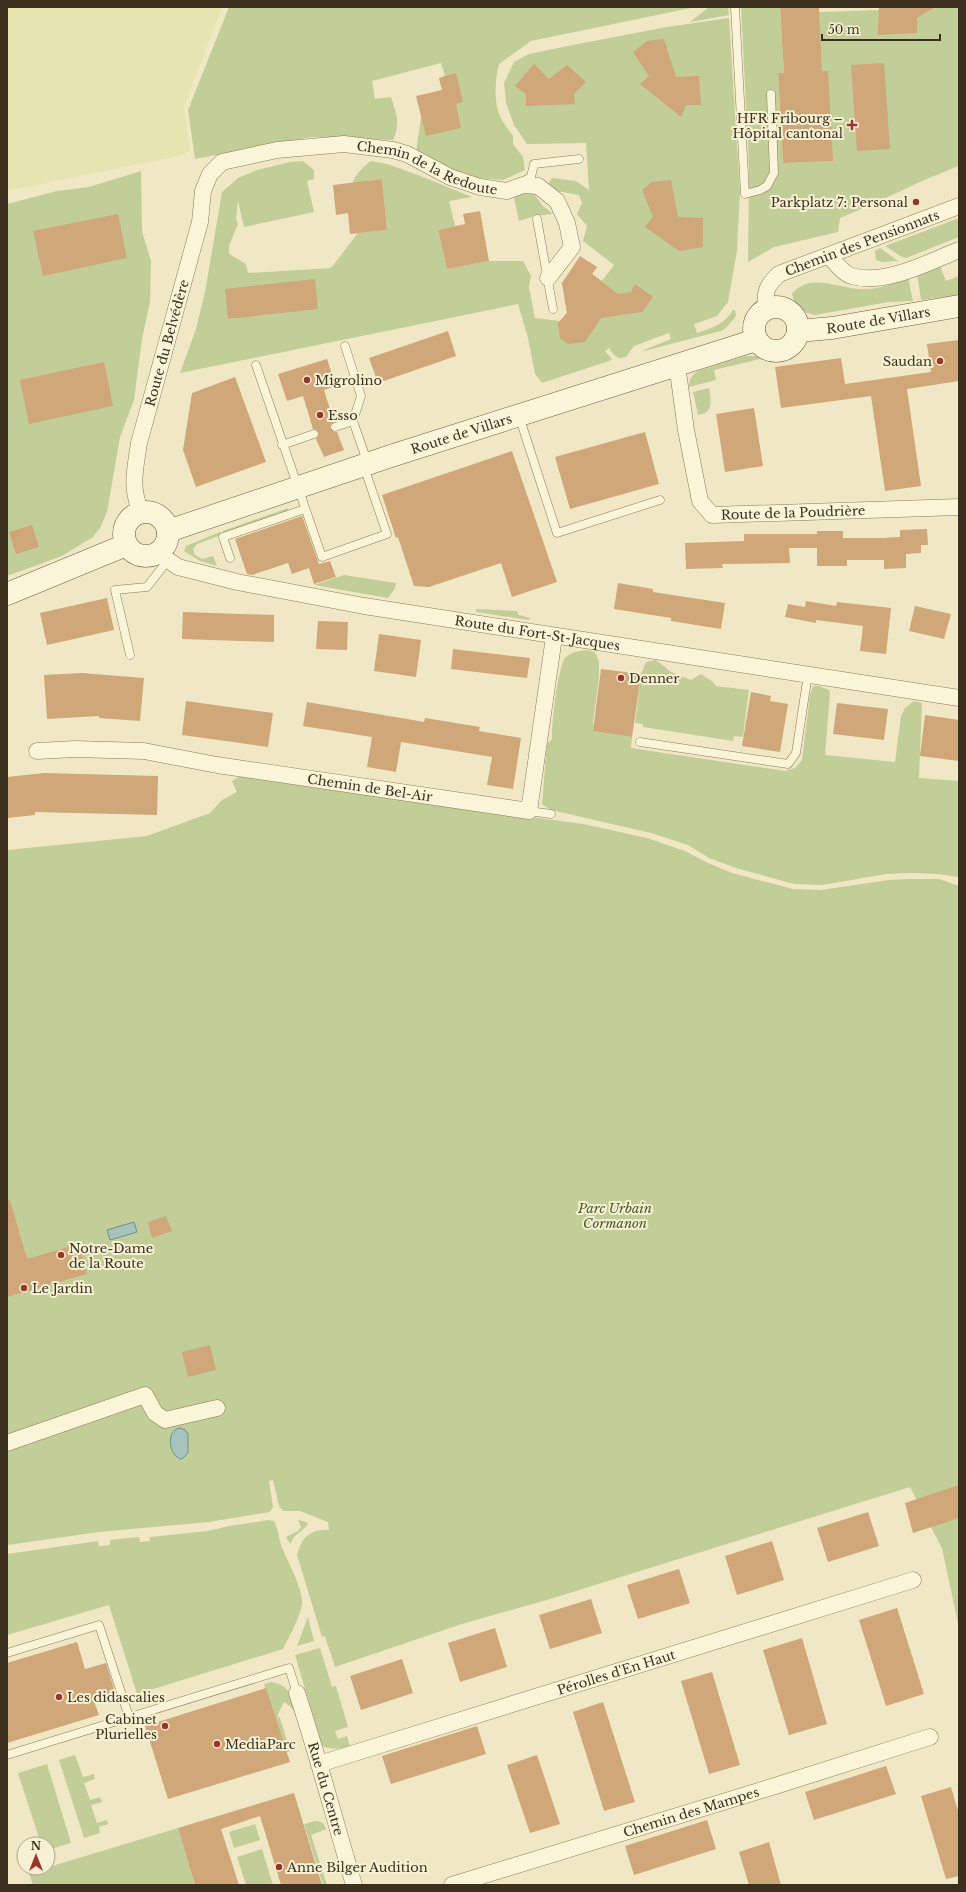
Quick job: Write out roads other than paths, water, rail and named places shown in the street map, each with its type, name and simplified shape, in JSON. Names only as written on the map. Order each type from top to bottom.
[{"type":"main road","points":[[778,306],[787,310],[795,318],[798,331],[797,336],[791,345],[778,351],[768,350],[761,346],[756,340],[753,332],[754,321],[759,313],[766,309],[778,306]]},
{"type":"main road","name":"Route de Villars","points":[[798,331],[832,328],[959,306]]},
{"type":"main road","name":"Route de Villars","points":[[168,531],[636,377],[756,340]]},
{"type":"main road","points":[[141,513],[155,514],[166,524],[168,531],[163,557],[140,556],[132,552],[126,545],[124,536],[126,525],[132,517],[141,513]]},
{"type":"main road","points":[[7,593],[126,545]]},
{"type":"street","name":"Chemin de la Redoute","points":[[210,174],[222,162],[277,150],[344,144],[393,150],[407,154],[450,177],[480,187],[508,191],[523,185],[538,186],[557,201],[567,223],[572,247],[548,278]]},
{"type":"street","name":"Route du Belvédère","points":[[141,513],[135,498],[133,481],[139,443],[200,222],[203,191],[210,174]]},
{"type":"street","name":"Chemin des Pensionnats","points":[[766,309],[764,295],[771,282],[779,274],[959,206]]},
{"type":"street","points":[[829,256],[850,276],[876,279],[911,269],[959,250]]},
{"type":"street","name":"Route de la Poudrière","points":[[675,366],[679,379],[686,430],[700,501],[712,515],[959,508]]},
{"type":"street","name":"Route du Fort-St-Jacques","points":[[163,557],[178,567],[238,582],[364,606],[554,637],[808,674],[959,698]]},
{"type":"street","points":[[529,811],[554,637]]},
{"type":"street","name":"Chemin de Bel-Air","points":[[37,751],[75,749],[144,751],[225,766],[529,811]]},
{"type":"street","points":[[7,1443],[145,1395],[155,1413],[165,1420],[217,1408]]},
{"type":"street","name":"Pérolles d'En Haut","points":[[319,1764],[913,1580]]},
{"type":"street","name":"Rue du Centre","points":[[297,1693],[354,1885]]},
{"type":"street","name":"Chemin des Mampes","points":[[452,1885],[768,1789],[930,1737]]},
{"type":"lane","points":[[735,7],[745,194],[760,190],[767,186],[774,173],[771,94]]},
{"type":"lane","points":[[508,191],[531,177],[534,164],[579,159]]},
{"type":"lane","points":[[537,219],[553,309]]},
{"type":"lane","points":[[256,365],[305,509],[319,558],[387,534],[353,421],[361,396],[345,346]]},
{"type":"lane","points":[[519,416],[557,533],[660,500]]},
{"type":"lane","points":[[336,427],[353,421]]},
{"type":"lane","points":[[282,445],[314,434]]},
{"type":"lane","points":[[230,558],[223,537],[305,509]]},
{"type":"lane","points":[[130,655],[115,590],[147,587],[163,557]]},
{"type":"lane","points":[[640,742],[788,764],[796,753],[808,674]]},
{"type":"lane","points":[[529,811],[551,814]]},
{"type":"lane","points":[[7,1653],[99,1625],[128,1717]]},
{"type":"lane","points":[[7,1755],[289,1668],[297,1693]]},
{"type":"water","points":[[134,1222],[137,1232],[110,1240],[107,1230]]},
{"type":"water","points":[[180,1428],[185,1430],[188,1434],[188,1453],[182,1459],[174,1454],[170,1444],[172,1434],[175,1430]]},
{"type":"place","name":"HFR Fribourg – Hôpital cantonal","points":[[852,125]]},
{"type":"place","name":"Parkplatz 7: Personal","points":[[916,202]]},
{"type":"place","name":"Saudan","points":[[940,361]]},
{"type":"place","name":"Migrolino","points":[[307,380]]},
{"type":"place","name":"Esso","points":[[320,415]]},
{"type":"place","name":"Denner","points":[[621,678]]},
{"type":"place","name":"Notre-Dame de la Route","points":[[61,1255]]},
{"type":"place","name":"Le Jardin","points":[[24,1288]]},
{"type":"place","name":"Les didascalies","points":[[59,1697]]},
{"type":"place","name":"Cabinet Plurielles","points":[[165,1726]]},
{"type":"place","name":"MediaParc","points":[[217,1744]]},
{"type":"place","name":"Anne Bilger Audition","points":[[279,1867]]},
{"type":"park label","name":"Parc Urbain Cormanon","points":[[615,1216]]}]
